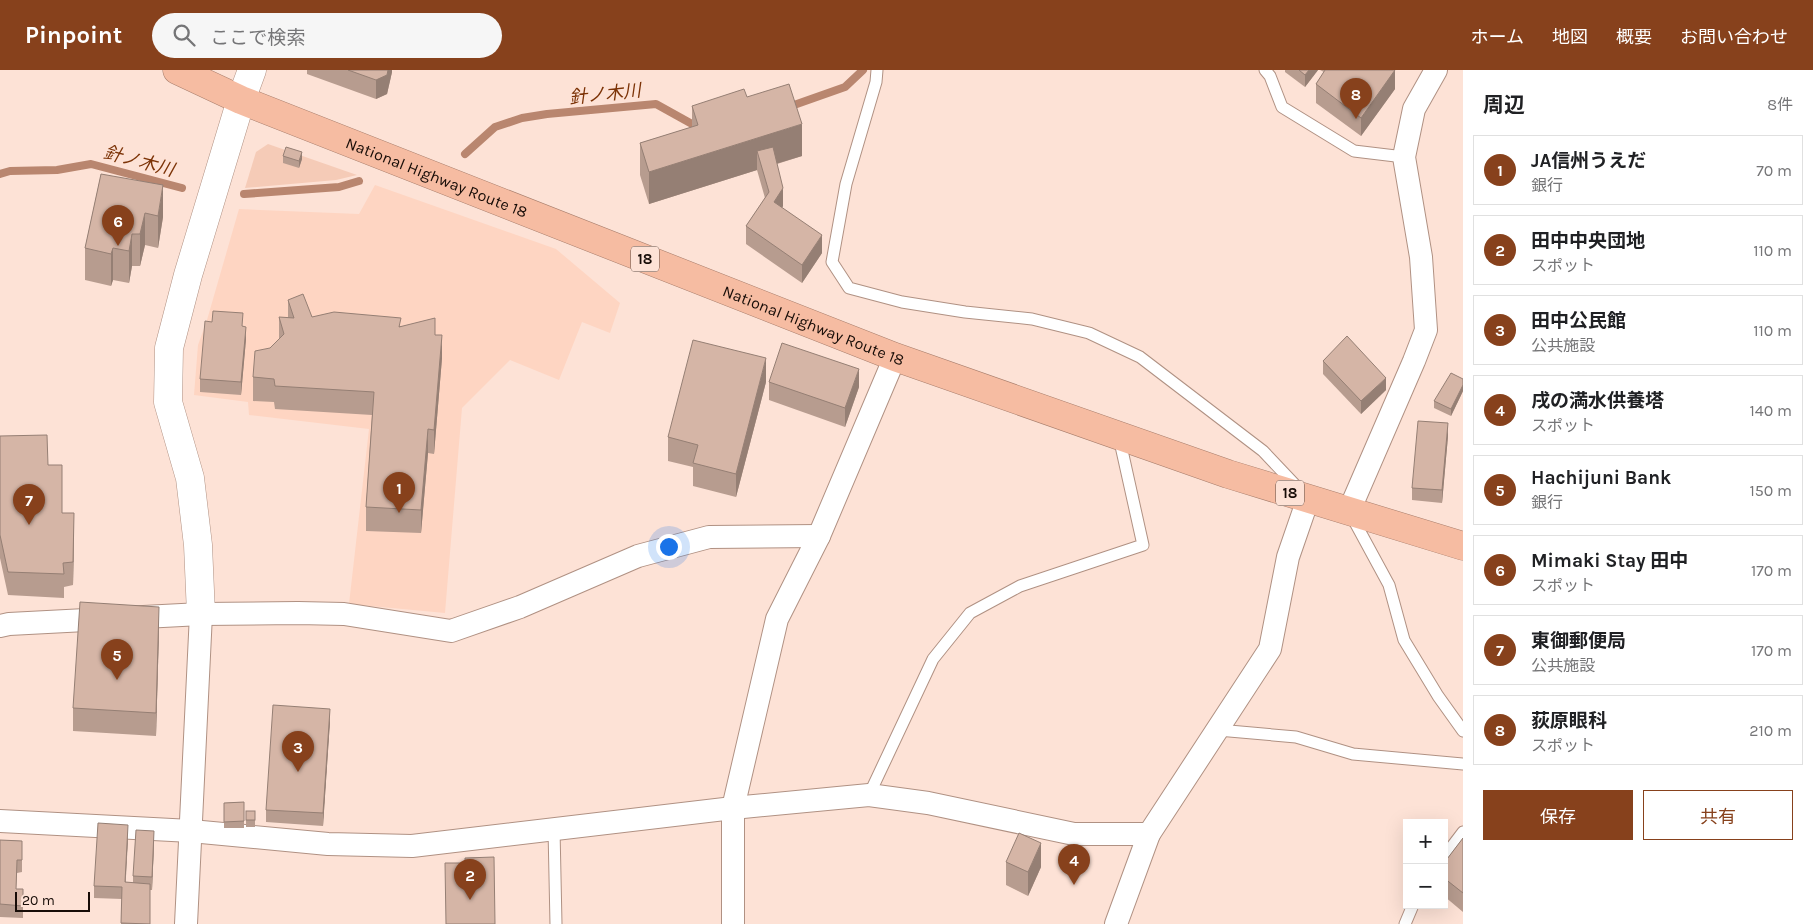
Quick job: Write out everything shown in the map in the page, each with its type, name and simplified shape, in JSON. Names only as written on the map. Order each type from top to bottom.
[{"type":"highway","name":"National Highway Route 18","points":[[177,70],[241,100],[895,356],[1228,474],[1463,546]]},
{"type":"street","points":[[186,924],[201,614],[198,545],[190,478],[168,402],[168,348],[188,275],[241,100],[252,70]]},
{"type":"street","points":[[1349,511],[1426,330],[1421,257],[1404,156],[1414,109],[1436,70]]},
{"type":"street","points":[[733,924],[733,808],[777,619],[819,536],[895,356]]},
{"type":"street","points":[[1116,924],[1149,834],[1270,648],[1288,557],[1308,499]]},
{"type":"street","points":[[0,626],[201,614],[344,614],[451,631],[520,607],[638,556],[709,537],[819,536]]},
{"type":"street","points":[[0,821],[191,831],[328,844],[412,846],[733,808],[869,795],[928,803],[1074,834],[1149,834]]},
{"type":"lane","points":[[877,70],[876,82],[846,184],[832,262],[849,288],[902,302],[964,312],[1032,319],[1089,333],[1140,357],[1263,451],[1308,499]]},
{"type":"lane","points":[[1265,70],[1270,76],[1282,107],[1354,151],[1404,156]]},
{"type":"lane","points":[[869,795],[933,659],[970,613],[1020,586],[1142,545],[1118,436]]},
{"type":"lane","points":[[1349,511],[1389,584],[1404,640],[1438,696],[1463,731]]},
{"type":"lane","points":[[1218,730],[1296,737],[1353,754],[1463,764]]},
{"type":"lane","points":[[554,829],[556,924]]},
{"type":"lane","points":[[1448,853],[1463,832]]},
{"type":"lane","points":[[1405,924],[1411,909]]},
{"type":"shaded area","points":[[268,144],[357,175],[336,180],[245,188],[256,152]]},
{"type":"shaded area","points":[[375,185],[556,249],[620,303],[610,333],[582,322],[559,380],[510,360],[462,408],[445,613],[349,604],[369,429],[249,415],[248,402],[194,395],[198,345],[239,209],[359,214]]},
{"type":"building","points":[[348,70],[388,70],[387,75],[376,80]]},
{"type":"building","points":[[1299,70],[1309,70],[1305,75]]},
{"type":"building","points":[[1325,70],[1395,70],[1361,118],[1316,84]]},
{"type":"building","points":[[789,84],[802,124],[649,172],[640,143],[698,125],[692,106],[744,89],[747,97]]},
{"type":"building","points":[[286,147],[302,152],[299,161],[283,156]]},
{"type":"building","points":[[773,147],[783,188],[774,202],[822,235],[802,265],[746,226],[769,192],[757,151]]},
{"type":"building","points":[[101,174],[163,185],[158,216],[145,213],[140,234],[132,234],[129,251],[113,248],[111,254],[85,248]]},
{"type":"building","points":[[303,294],[312,317],[334,312],[401,318],[399,327],[435,318],[435,335],[442,335],[434,430],[428,429],[421,510],[366,507],[374,392],[275,386],[274,379],[253,377],[255,351],[270,348],[284,334],[279,317],[294,318],[288,300]]},
{"type":"building","points":[[213,311],[243,313],[242,326],[246,327],[241,382],[200,379],[205,321],[212,322]]},
{"type":"building","points":[[1347,336],[1386,378],[1361,401],[1323,361]]},
{"type":"building","points":[[693,340],[766,358],[736,474],[693,463],[698,445],[668,437]]},
{"type":"building","points":[[782,343],[859,369],[845,408],[769,382]]},
{"type":"building","points":[[1451,373],[1463,379],[1463,385],[1451,409],[1434,401]]},
{"type":"building","points":[[1418,421],[1448,423],[1442,490],[1412,488]]},
{"type":"building","points":[[47,435],[48,465],[62,465],[62,513],[74,513],[73,562],[63,563],[64,574],[8,572],[0,535],[0,436]]},
{"type":"building","points":[[80,602],[159,607],[156,713],[73,708]]},
{"type":"building","points":[[273,705],[330,709],[323,813],[266,810]]},
{"type":"building","points":[[244,802],[244,821],[224,822],[224,803]]},
{"type":"building","points":[[246,811],[255,811],[255,820],[246,820]]},
{"type":"building","points":[[98,823],[128,825],[125,882],[150,884],[150,924],[121,923],[122,887],[94,886]]},
{"type":"building","points":[[136,830],[154,831],[152,877],[133,876]]},
{"type":"building","points":[[1019,833],[1041,843],[1028,872],[1006,862]]},
{"type":"building","points":[[1463,838],[1463,893],[1448,881],[1448,858]]},
{"type":"building","points":[[0,840],[22,841],[22,860],[17,860],[16,889],[23,889],[23,906],[0,904]]},
{"type":"building","points":[[494,857],[495,924],[446,924],[445,863],[465,863],[465,858]]},
{"type":"waterway","name":"針ノ木川","points":[[787,105],[794,105],[845,87],[863,70]]},
{"type":"waterway","name":"針ノ木川","points":[[465,154],[495,127],[522,118],[547,114],[656,104],[692,124],[701,121]]},
{"type":"waterway","name":"針ノ木川","points":[[0,174],[10,171],[57,170],[91,164],[182,188]]},
{"type":"waterway","name":"針ノ木川","points":[[244,194],[339,187],[359,181]]},
{"type":"place","name":"荻原眼科","points":[[1356,119]]},
{"type":"place","name":"Mimaki Stay 田中","points":[[118,246]]},
{"type":"place","name":"JA信州うえだ","points":[[399,513]]},
{"type":"place","name":"東御郵便局","points":[[29,525]]},
{"type":"place","name":"Hachijuni Bank","points":[[117,680]]},
{"type":"place","name":"田中公民館","points":[[298,772]]},
{"type":"place","name":"戌の満水供養塔","points":[[1074,885]]},
{"type":"place","name":"田中中央団地","points":[[470,900]]}]
